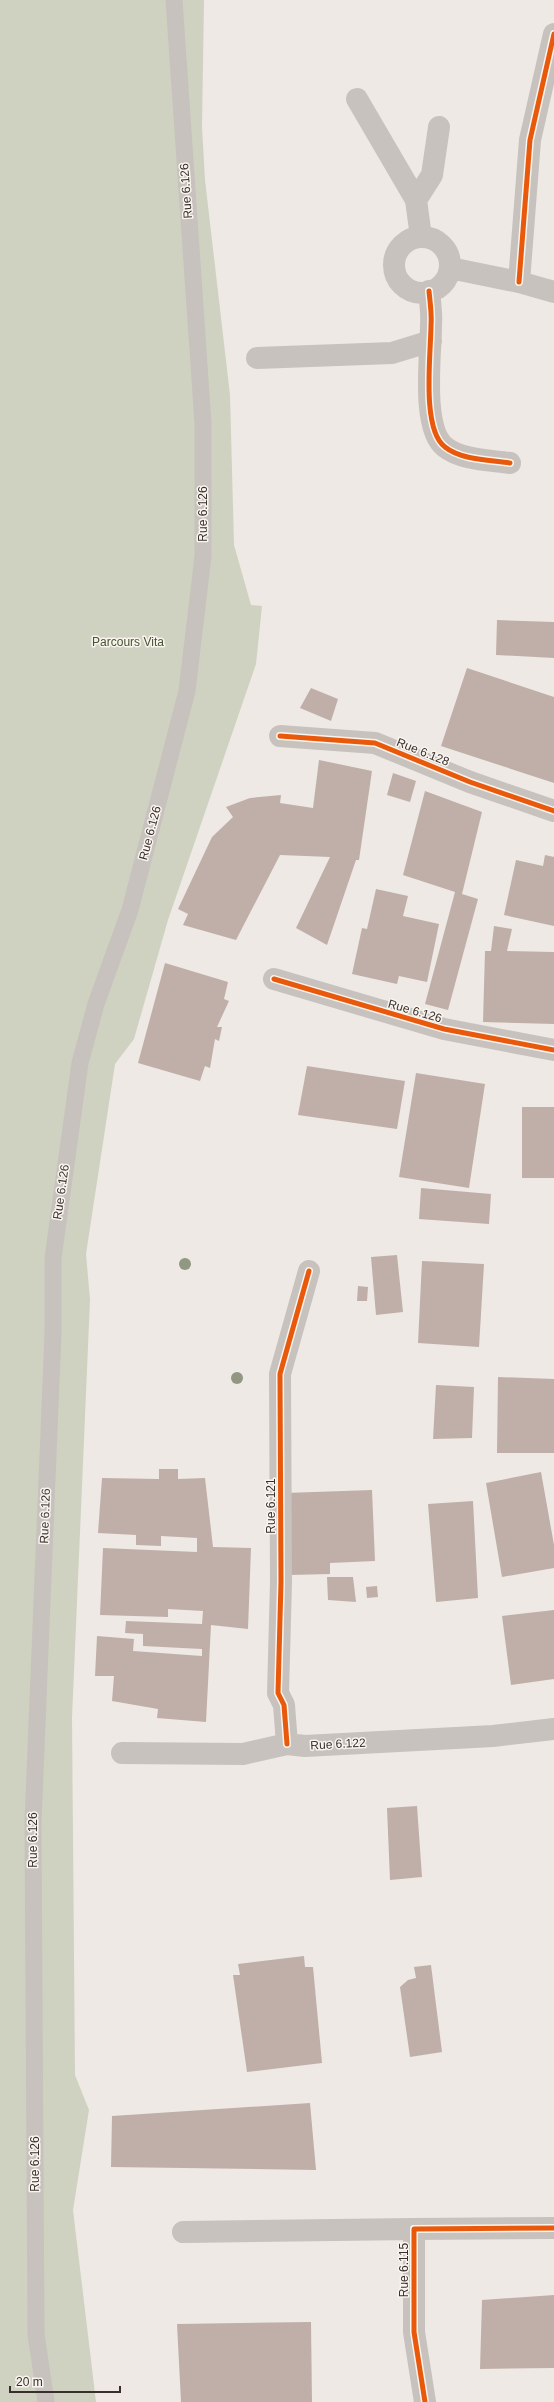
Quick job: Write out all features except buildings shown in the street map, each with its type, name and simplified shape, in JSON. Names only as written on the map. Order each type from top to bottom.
[{"type":"street","points":[[519,282],[530,140],[554,34]]},
{"type":"street","points":[[357,99],[416,200],[421,237]]},
{"type":"street","points":[[416,200],[432,175],[440,127]]},
{"type":"street","points":[[421,237],[432,238],[441,244],[447,252],[450,268],[443,284],[429,291],[413,291],[403,285],[397,277],[394,266],[396,256],[401,246],[410,239],[421,237]]},
{"type":"street","points":[[450,268],[519,282],[554,292]]},
{"type":"street","points":[[429,291],[431,341],[430,407],[432,425],[436,436],[444,447],[457,454],[510,463]]},
{"type":"street","points":[[257,358],[392,353],[431,341]]},
{"type":"street","name":"Rue 6.128","points":[[280,736],[375,744],[470,782],[554,811]]},
{"type":"street","name":"Rue 6.126","points":[[274,979],[444,1029],[554,1050]]},
{"type":"street","name":"Rue 6.121","points":[[287,1744],[284,1705],[278,1693],[281,1582],[280,1374],[310,1271]]},
{"type":"street","name":"Rue 6.122","points":[[122,1753],[243,1754],[287,1744],[305,1746],[493,1736],[554,1729]]},
{"type":"street","name":"Rue 6.115","points":[[425,2402],[414,2332],[414,2229],[554,2228]]},
{"type":"street","points":[[183,2232],[414,2229]]},
{"type":"lane","name":"Rue 6.126","points":[[46,2402],[36,2334],[33,1822],[52,1333],[52,1258],[80,1062],[96,1004],[130,910],[187,691],[203,556],[203,423],[174,0]]},
{"type":"green space","name":"Parcours Vita","points":[[0,0],[204,0],[202,127],[205,180],[230,395],[234,545],[251,605],[262,606],[256,664],[168,920],[134,1039],[115,1064],[86,1254],[90,1300],[72,1718],[75,2075],[89,2110],[73,2210],[96,2402],[0,2402]]},
{"type":"cycle path","points":[[519,282],[530,140],[554,34]]},
{"type":"cycle path","points":[[429,291],[431,317],[429,371],[430,408],[433,424],[438,438],[445,447],[459,455],[476,459],[510,463]]},
{"type":"cycle path","points":[[280,736],[375,743],[470,782],[554,811]]},
{"type":"cycle path","points":[[274,979],[444,1029],[554,1050]]},
{"type":"cycle path","points":[[287,1744],[284,1705],[278,1693],[281,1582],[280,1374],[309,1271]]},
{"type":"cycle path","points":[[425,2402],[414,2332],[414,2229],[554,2228]]}]
